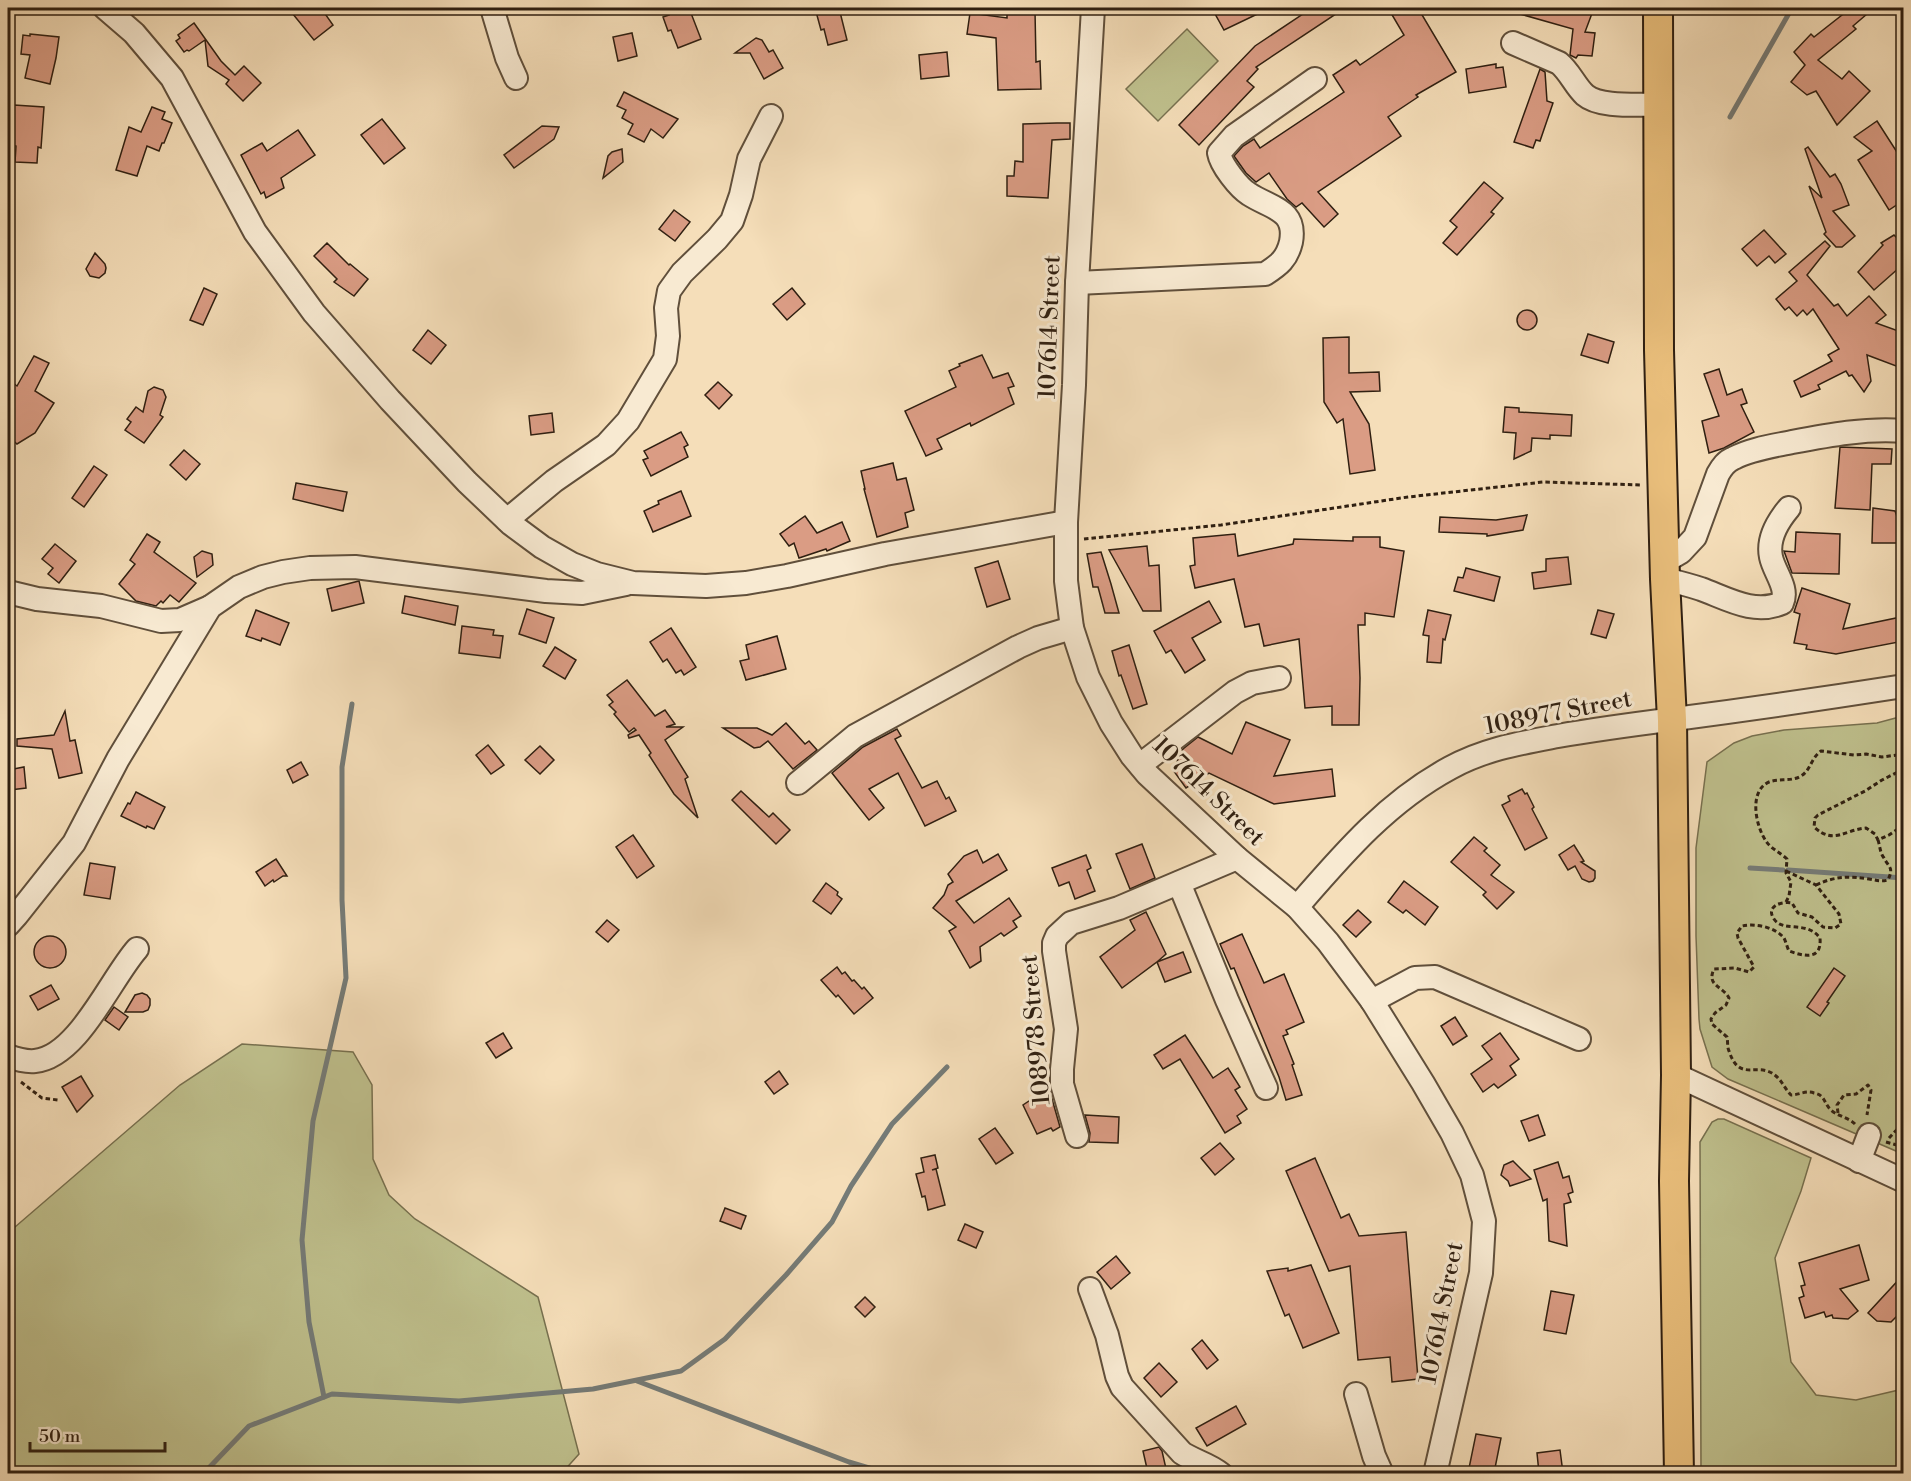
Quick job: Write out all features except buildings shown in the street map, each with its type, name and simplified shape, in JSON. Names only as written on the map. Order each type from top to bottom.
[{"type":"main road","points":[[1658,8],[1659,350],[1672,720],[1677,1075],[1674,1181],[1679,1473]]},
{"type":"street","points":[[105,8],[134,33],[172,78],[255,231],[314,313],[390,400],[467,482],[507,520],[542,547],[572,564],[597,574],[633,583],[706,586],[746,583],[788,576],[885,554],[1067,532]]},
{"type":"street","points":[[492,8],[507,58],[516,78]]},
{"type":"street","name":"107614 Street","points":[[1093,8],[1077,283],[1067,532],[1066,581],[1072,628],[1088,677],[1111,723],[1140,765],[1237,858],[1297,907],[1328,942],[1372,1001],[1452,1133],[1472,1174],[1484,1221],[1483,1251],[1477,1296],[1435,1473]]},
{"type":"street","points":[[1513,43],[1559,63],[1584,94],[1594,100],[1615,104],[1659,105]]},
{"type":"street","points":[[1077,283],[1265,274],[1282,262],[1291,242],[1290,221],[1283,213],[1248,194],[1240,187],[1220,159],[1219,153],[1234,136],[1315,79]]},
{"type":"street","points":[[507,520],[554,481],[606,446],[628,421],[665,359],[668,336],[666,308],[669,291],[682,273],[732,221],[741,195],[749,159],[771,116]]},
{"type":"street","points":[[1789,508],[1776,525],[1771,543],[1771,558],[1785,594],[1782,603],[1745,607],[1698,588],[1665,570],[1695,537],[1718,474],[1722,466],[1733,458],[1779,445],[1835,434],[1904,430]]},
{"type":"street","points":[[8,592],[37,599],[101,606],[161,621],[180,620],[210,608],[239,587],[263,577],[310,568],[355,567],[582,593],[633,583]]},
{"type":"street","points":[[8,925],[74,843],[118,759],[210,608]]},
{"type":"street","points":[[798,783],[855,736],[1018,647],[1038,638],[1072,628]]},
{"type":"street","points":[[1140,765],[1235,692],[1252,683],[1279,678]]},
{"type":"street","name":"108977 Street","points":[[1297,907],[1384,813],[1451,767],[1496,748],[1627,724],[1672,720],[1904,687]]},
{"type":"street","name":"108978 Street","points":[[1077,1136],[1062,1084],[1066,1029],[1054,951],[1057,936],[1071,923],[1119,908],[1237,858]]},
{"type":"street","points":[[1179,883],[1266,1088]]},
{"type":"street","points":[[8,1056],[24,1061],[36,1061],[58,1052],[75,1036],[137,949]]},
{"type":"street","points":[[1372,1001],[1415,978],[1435,977],[1579,1039]]},
{"type":"street","points":[[1677,1075],[1904,1181]]},
{"type":"street","points":[[1859,1161],[1877,1138]]},
{"type":"street","points":[[1090,1289],[1107,1335],[1122,1387],[1182,1453],[1221,1473]]},
{"type":"street","points":[[1356,1394],[1374,1456],[1382,1473]]},
{"type":"path","points":[[1067,532],[1221,525],[1408,497],[1543,482],[1664,486]]},
{"type":"path","points":[[1786,902],[1791,882],[1786,871],[1787,860],[1766,842],[1758,819],[1756,802],[1760,789],[1764,784],[1776,780],[1798,778],[1808,770],[1812,759],[1821,752],[1882,757],[1904,752]]},
{"type":"path","points":[[1816,885],[1835,877],[1888,880],[1890,864],[1882,856],[1875,834],[1866,828],[1835,837],[1827,836],[1814,827],[1814,822],[1818,815],[1826,810],[1904,769]]},
{"type":"path","points":[[1878,840],[1904,825]]},
{"type":"path","points":[[1786,871],[1816,885],[1839,914],[1841,924],[1835,928],[1823,927],[1812,917],[1798,913],[1792,903],[1780,903],[1773,907],[1774,919],[1781,925],[1801,926],[1816,933],[1821,944],[1812,955],[1801,955],[1789,951],[1785,940],[1777,933],[1751,924],[1742,926],[1737,933],[1738,938],[1754,967],[1749,972],[1735,968],[1714,969],[1713,981],[1729,998],[1726,1005],[1711,1019],[1712,1024],[1727,1037],[1729,1052],[1740,1069],[1744,1071],[1755,1069],[1777,1076],[1791,1095],[1801,1092],[1819,1094],[1826,1101],[1829,1109],[1877,1138],[1904,1148]]},
{"type":"path","points":[[16,1078],[42,1098],[58,1100]]},
{"type":"path","points":[[1839,1113],[1838,1105],[1844,1095],[1856,1094],[1868,1085],[1871,1090],[1867,1116],[1877,1138]]},
{"type":"path","points":[[1877,1138],[1904,1122]]},
{"type":"green space","points":[[1187,29],[1218,61],[1158,121],[1126,89]]},
{"type":"green space","points":[[1903,716],[1903,1154],[1728,1079],[1712,1067],[1699,1019],[1696,848],[1707,762],[1734,743],[1752,736],[1784,730],[1877,723]]},
{"type":"green space","points":[[242,1044],[353,1052],[372,1085],[373,1159],[389,1195],[415,1219],[538,1297],[579,1454],[562,1473],[8,1473],[8,1233],[180,1085]]},
{"type":"green space","points":[[1724,1119],[1811,1158],[1775,1258],[1791,1362],[1816,1395],[1856,1400],[1903,1389],[1903,1473],[1701,1473],[1700,1142],[1712,1122]]},
{"type":"waterway","points":[[1730,117],[1792,8]]},
{"type":"waterway","points":[[324,1397],[309,1322],[302,1240],[313,1121],[346,978],[342,900],[342,767],[352,704]]},
{"type":"waterway","points":[[1750,868],[1783,870]]},
{"type":"waterway","points":[[1788,870],[1904,878]]},
{"type":"waterway","points":[[203,1474],[249,1426],[332,1394],[459,1401],[593,1389],[681,1371],[725,1339],[786,1275],[832,1222],[851,1186],[892,1124],[947,1067]]},
{"type":"waterway","points":[[637,1381],[849,1462],[889,1474]]}]
